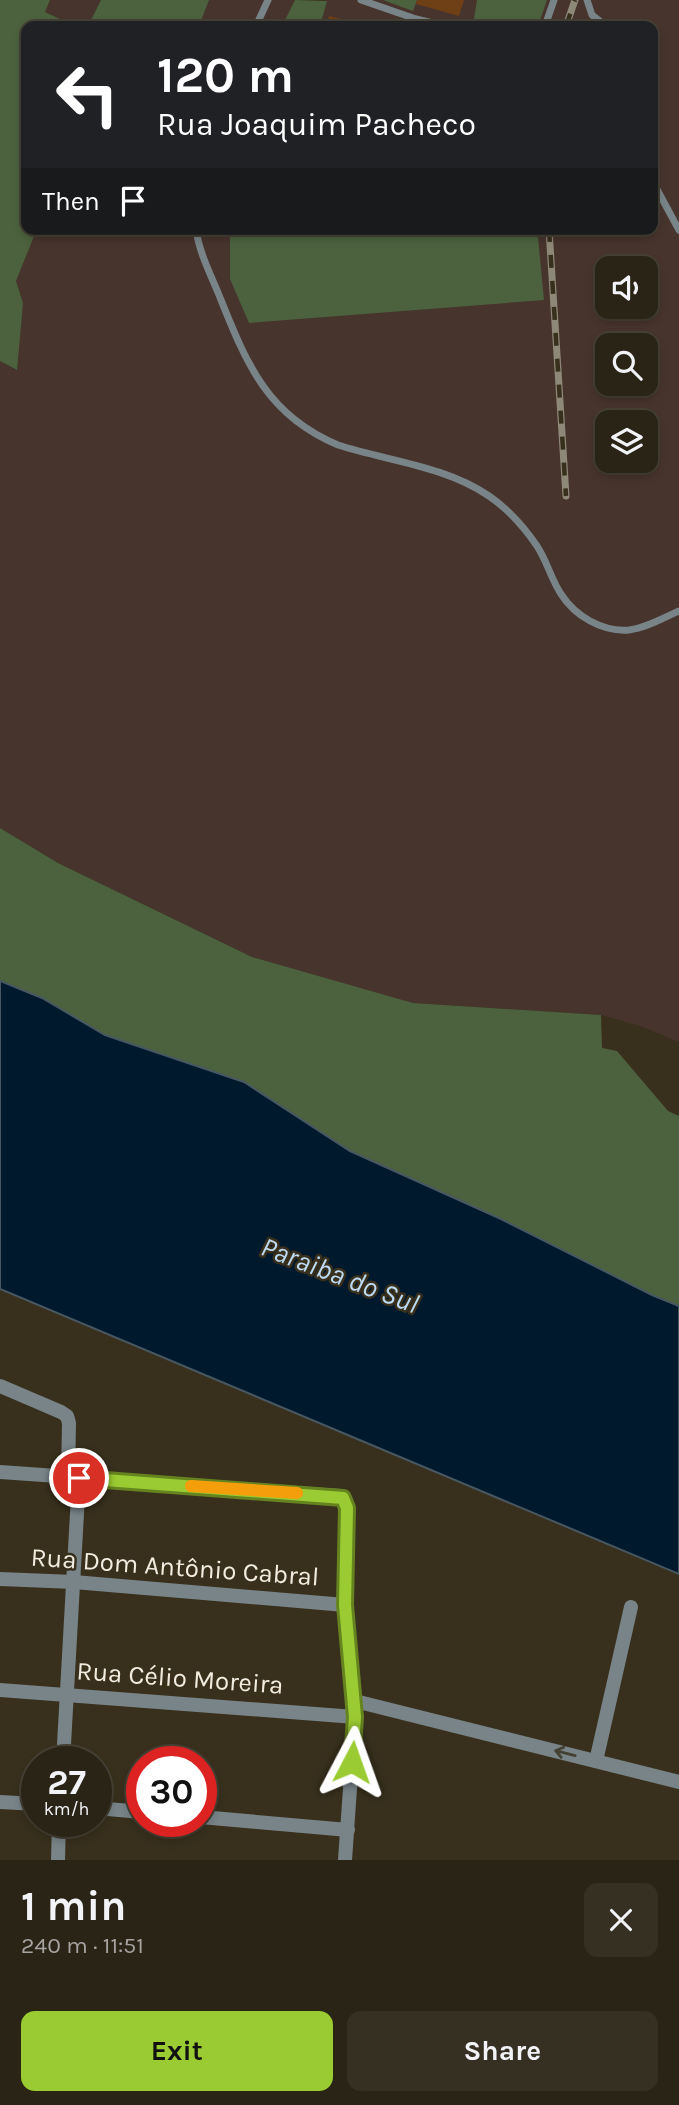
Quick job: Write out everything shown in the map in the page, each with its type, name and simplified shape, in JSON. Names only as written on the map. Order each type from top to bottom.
[{"type":"street","points":[[0,1386],[61,1412],[67,1416],[69,1423],[74,1478],[74,1582],[64,1746]]},
{"type":"street","points":[[0,1472],[340,1496],[346,1500],[345,1605],[355,1717],[345,1860]]},
{"type":"street","name":"Rua Dom Antônio Cabral","points":[[0,1579],[74,1582],[345,1605]]},
{"type":"street","points":[[596,1761],[631,1607]]},
{"type":"street","name":"Rua Célio Moreira","points":[[0,1690],[355,1717]]},
{"type":"street","points":[[355,1701],[679,1782]]},
{"type":"street","points":[[0,1802],[21,1803]]},
{"type":"street","points":[[217,1818],[348,1830]]},
{"type":"street","points":[[58,1860],[59,1837]]},
{"type":"lane","points":[[258,21],[268,0]]},
{"type":"lane","points":[[360,0],[373,2],[424,21]]},
{"type":"lane","points":[[547,21],[554,0]]},
{"type":"lane","points":[[587,0],[592,15],[600,21]]},
{"type":"lane","points":[[658,191],[679,230]]},
{"type":"lane","points":[[197,235],[203,258],[254,375],[270,396],[305,428],[338,445],[439,472],[486,494],[499,503],[538,547],[556,586],[568,603],[596,624],[630,630],[679,611]]},
{"type":"shaded area","points":[[50,0],[101,0],[90,21],[64,21],[45,12]]},
{"type":"shaded area","points":[[209,0],[295,0],[284,21],[201,21]]},
{"type":"shaded area","points":[[325,0],[679,0],[679,1042],[640,1026],[601,1015],[413,1003],[252,957],[58,863],[0,828],[0,361],[16,370],[23,303],[16,281],[35,235],[230,235],[230,274],[510,235],[658,235],[658,21],[321,21]]},
{"type":"green space","points":[[0,0],[50,0],[45,12],[64,21],[21,21],[21,235],[35,235],[16,281],[23,303],[17,370],[0,361]]},
{"type":"green space","points":[[101,0],[209,0],[201,21],[90,21]]},
{"type":"green space","points":[[295,0],[327,1],[321,21],[284,21]]},
{"type":"green space","points":[[383,0],[417,0],[413,11]]},
{"type":"green space","points":[[477,0],[547,0],[540,21],[474,21]]},
{"type":"green space","points":[[230,235],[510,235],[538,237],[544,300],[249,323],[230,279]]},
{"type":"green space","points":[[0,828],[58,863],[252,957],[413,1003],[601,1015],[602,1048],[617,1051],[668,1111],[679,1116],[679,1306],[501,1219],[350,1151],[244,1082],[105,1035],[42,998],[0,981]]},
{"type":"water","name":"Paraiba do Sul","points":[[0,981],[42,998],[105,1035],[244,1082],[350,1151],[501,1219],[679,1306],[679,1574],[0,1289]]},
{"type":"building","points":[[417,0],[464,0],[459,16],[416,4]]},
{"type":"building","points":[[329,16],[350,21],[328,21]]},
{"type":"railway","points":[[568,21],[575,0]]},
{"type":"railway","points":[[549,235],[566,496]]},
{"type":"slow traffic","points":[[191,1486],[297,1493]]},
{"type":"route","points":[[79,1478],[340,1496],[346,1500],[345,1605],[355,1701],[352,1762]]}]
